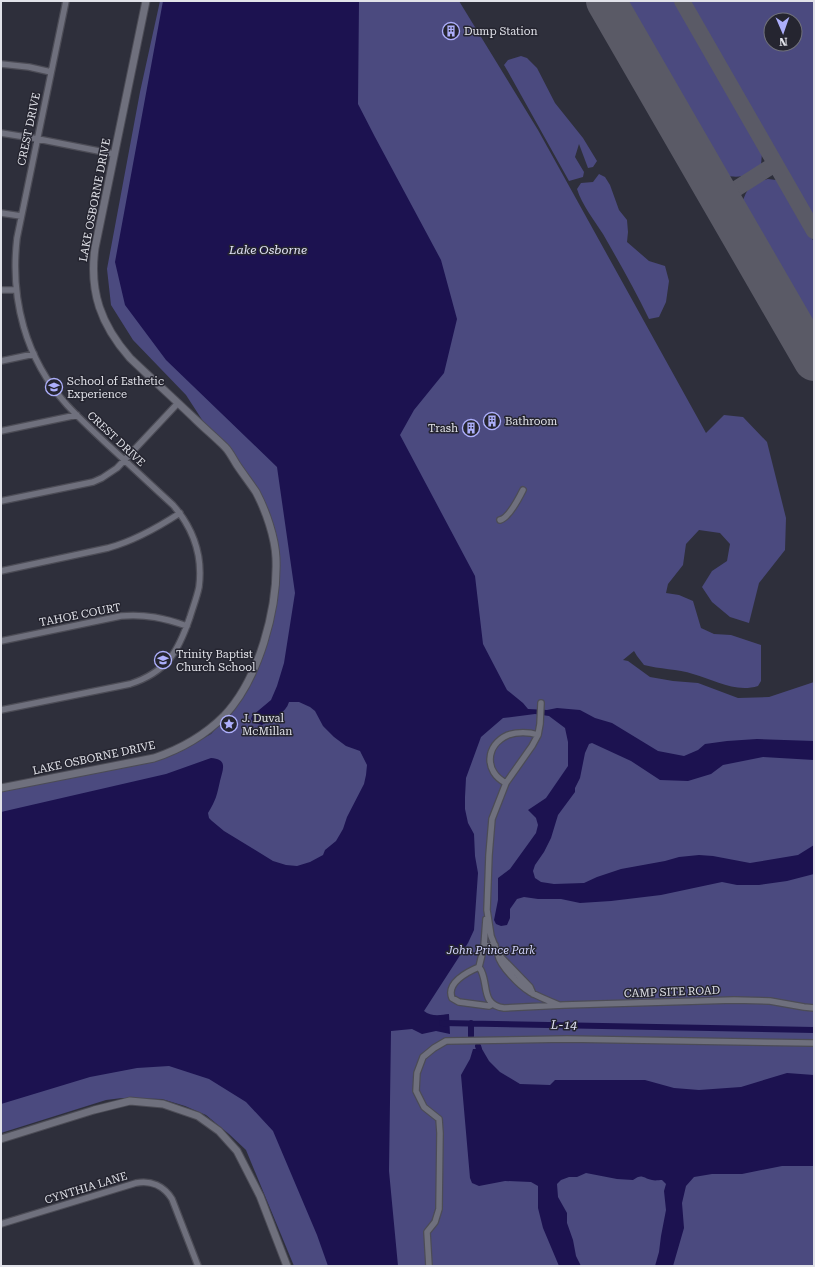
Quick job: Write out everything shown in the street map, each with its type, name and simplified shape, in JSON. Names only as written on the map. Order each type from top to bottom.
[{"type":"street","name":"CREST DRIVE","points":[[1,710],[130,684],[154,673],[166,663],[179,646],[199,588],[199,562],[193,536],[180,513],[63,400],[49,381],[34,354],[22,324],[16,290],[15,255],[21,216],[66,1]]},
{"type":"street","name":"LAKE OSBORNE DRIVE","points":[[1,788],[144,761],[170,752],[199,736],[219,721],[236,702],[245,688],[257,663],[273,604],[276,557],[273,539],[262,506],[255,491],[226,448],[120,347],[104,321],[96,298],[93,273],[95,248],[146,1]]},
{"type":"street","points":[[1,64],[29,67],[52,72]]},
{"type":"street","points":[[1,133],[114,154]]},
{"type":"street","points":[[1,213],[21,216]]},
{"type":"street","points":[[1,290],[16,290]]},
{"type":"street","points":[[1,361],[34,354]]},
{"type":"street","points":[[1,501],[93,482],[110,474],[178,403]]},
{"type":"street","points":[[1,431],[77,415]]},
{"type":"street","points":[[500,520],[504,519],[509,513],[523,490]]},
{"type":"street","points":[[1,571],[124,544],[149,532],[180,513]]},
{"type":"street","name":"TAHOE COURT","points":[[1,641],[121,616],[135,615],[154,617],[187,626]]},
{"type":"street","name":"CAMP SITE ROAD","points":[[541,703],[538,735],[506,783],[492,819],[487,910],[491,936],[499,960],[506,969],[526,989],[535,995],[559,1005],[734,1000],[770,1001],[814,1008]]},
{"type":"street","points":[[506,783],[495,775],[491,768],[489,759],[490,753],[494,746],[500,739],[509,735],[532,733],[538,735]]},
{"type":"street","points":[[487,910],[484,946],[479,967],[482,971],[487,996],[493,1004],[504,1008],[559,1005]]},
{"type":"street","points":[[484,946],[495,945]]},
{"type":"street","points":[[479,967],[460,978],[453,987],[451,996],[455,1000],[464,1003],[489,1006],[493,1004]]},
{"type":"street","points":[[524,1006],[535,1003],[535,995]]},
{"type":"street","points":[[429,1266],[427,1232],[435,1222],[439,1209],[440,1133],[439,1119],[424,1107],[416,1091],[416,1074],[423,1056],[446,1041],[567,1039],[814,1043]]},
{"type":"street","points":[[1,1139],[94,1110],[130,1101],[163,1104],[198,1116],[219,1131],[238,1151],[260,1196],[288,1266]]},
{"type":"street","name":"CYNTHIA LANE","points":[[1,1224],[136,1183],[144,1182],[164,1190],[172,1199],[198,1266]]},
{"type":"green space","name":"John Prince Park","points":[[160,1],[459,1],[538,130],[706,433],[724,415],[743,417],[767,442],[786,518],[785,550],[759,583],[749,623],[730,617],[712,602],[702,587],[712,571],[727,561],[730,544],[720,533],[699,530],[686,544],[683,565],[668,584],[666,593],[679,595],[693,601],[701,628],[714,634],[731,635],[761,645],[761,681],[758,686],[750,688],[733,687],[687,672],[644,665],[634,651],[623,660],[628,661],[650,677],[698,683],[738,698],[769,697],[814,682],[814,1266],[294,1266],[246,1150],[206,1115],[185,1106],[162,1099],[122,1098],[106,1100],[1,1133],[1,792],[94,773],[184,749],[211,734],[227,716],[267,637],[278,554],[267,509],[253,481],[210,432],[186,395],[133,340],[111,305],[107,269],[140,92]]},
{"type":"green space","points":[[623,1],[674,1],[762,153],[761,165],[744,176],[735,177],[723,175]]},
{"type":"green space","points":[[688,1],[814,1],[814,219]]},
{"type":"green space","points":[[521,56],[527,58],[537,68],[555,103],[583,138],[597,161],[593,167],[588,168],[579,144],[575,157],[584,172],[583,177],[569,181],[504,65],[508,60]]},
{"type":"green space","points":[[599,174],[605,177],[610,185],[619,210],[627,220],[627,242],[649,261],[665,266],[669,281],[666,302],[659,317],[649,319],[615,255],[579,195],[577,189],[581,183],[593,182]]},
{"type":"green space","points":[[768,179],[776,180],[782,186],[814,242],[814,330],[741,206],[747,191],[753,185]]},
{"type":"water","name":"Lake Osborne","points":[[163,1],[359,1],[358,104],[441,260],[457,319],[444,373],[414,410],[400,435],[475,576],[483,644],[507,690],[528,709],[547,710],[557,708],[580,710],[595,718],[612,723],[658,751],[684,756],[698,750],[705,744],[727,741],[757,739],[814,741],[814,760],[763,757],[723,765],[711,774],[688,781],[660,780],[631,761],[592,743],[589,744],[585,753],[580,778],[575,788],[575,792],[558,815],[551,838],[533,871],[535,878],[541,882],[554,884],[584,883],[621,869],[679,857],[699,855],[713,856],[750,863],[798,855],[814,845],[814,874],[787,881],[759,885],[737,885],[722,882],[661,895],[611,901],[580,903],[561,899],[538,899],[524,897],[517,899],[510,909],[510,918],[507,925],[501,926],[496,924],[494,920],[498,900],[498,878],[510,869],[536,833],[538,825],[536,818],[528,810],[546,798],[568,766],[568,742],[565,728],[549,716],[535,714],[503,718],[481,737],[466,778],[465,797],[465,809],[468,823],[474,834],[475,856],[478,873],[474,930],[468,943],[424,1011],[433,1015],[449,1014],[450,1034],[436,1031],[422,1034],[412,1029],[391,1031],[389,1171],[398,1266],[328,1266],[317,1235],[273,1131],[246,1102],[209,1079],[169,1066],[137,1068],[90,1077],[1,1104],[1,812],[166,774],[211,758],[220,760],[223,765],[223,769],[216,797],[208,813],[209,818],[224,831],[273,861],[286,865],[297,866],[310,862],[323,855],[325,850],[336,841],[364,784],[366,775],[367,765],[360,751],[346,746],[334,737],[323,726],[315,711],[310,707],[299,702],[289,702],[282,713],[262,725],[254,723],[251,719],[252,716],[271,700],[277,686],[284,663],[295,593],[277,467],[166,360],[125,305],[115,262]]},
{"type":"water","points":[[473,1049],[482,1049],[489,1061],[500,1072],[520,1084],[550,1085],[555,1080],[645,1080],[674,1088],[699,1090],[741,1087],[787,1073],[814,1075],[814,1166],[782,1166],[742,1174],[712,1174],[694,1177],[686,1186],[682,1203],[684,1228],[673,1266],[655,1266],[659,1252],[666,1210],[664,1191],[666,1184],[662,1180],[653,1180],[641,1176],[633,1180],[617,1179],[586,1173],[577,1177],[569,1177],[561,1180],[557,1184],[558,1197],[567,1213],[567,1223],[573,1240],[576,1256],[581,1266],[559,1266],[543,1228],[538,1208],[538,1186],[531,1182],[505,1181],[479,1186],[472,1183],[470,1178],[461,1075],[470,1059]]},
{"type":"waterway","name":"L-14","points":[[442,1023],[814,1030]]},
{"type":"waterway","points":[[471,1023],[471,1036]]},
{"type":"taxiway","points":[[682,1],[814,231]]},
{"type":"taxiway","points":[[720,199],[775,164]]},
{"type":"runway","points":[[606,1],[814,361]]},
{"type":"place","name":"Dump Station","points":[[451,31]]},
{"type":"place","name":"School of Esthetic Experience","points":[[54,387]]},
{"type":"place","name":"Bathroom","points":[[492,421]]},
{"type":"place","name":"Trash","points":[[471,428]]},
{"type":"place","name":"Trinity Baptist Church School","points":[[163,660]]},
{"type":"place","name":"J. Duval McMillan","points":[[229,724]]}]
